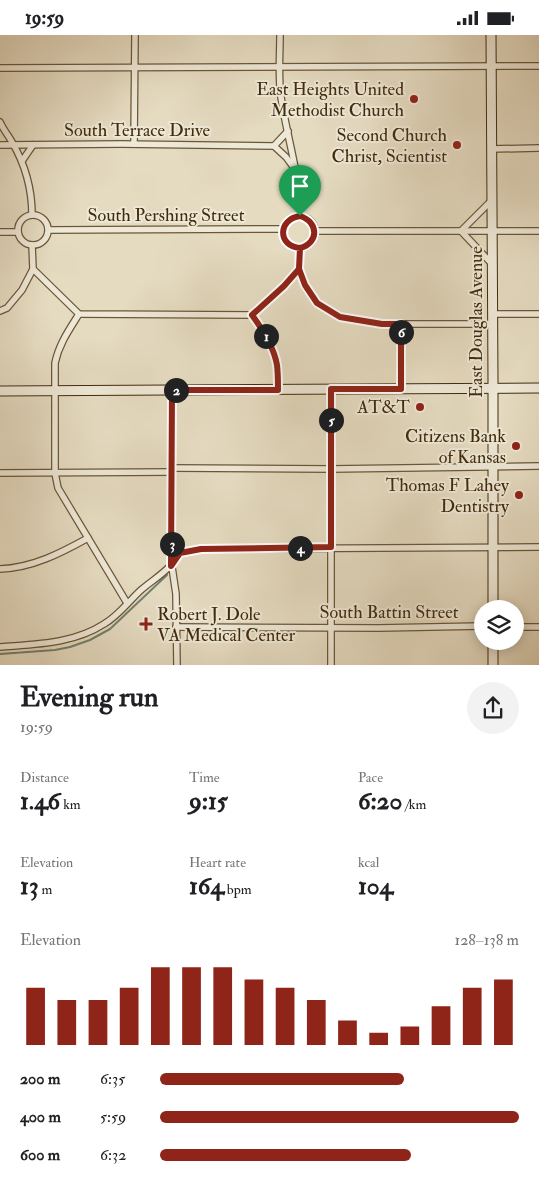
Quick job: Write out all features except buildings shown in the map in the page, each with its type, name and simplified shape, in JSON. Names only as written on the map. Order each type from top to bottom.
[{"type":"main road","name":"East Douglas Avenue","points":[[491,35],[493,600]]},
{"type":"main road","points":[[0,391],[539,388]]},
{"type":"main road","points":[[493,650],[493,665]]},
{"type":"street","points":[[134,144],[135,35]]},
{"type":"street","points":[[280,35],[281,96],[296,171],[300,216]]},
{"type":"street","points":[[0,68],[539,66]]},
{"type":"street","points":[[0,122],[22,161],[32,196],[32,215]]},
{"type":"street","points":[[288,131],[274,147],[286,157],[296,171]]},
{"type":"street","name":"South Terrace Drive","points":[[0,145],[134,144],[274,147]]},
{"type":"street","points":[[22,161],[33,145]]},
{"type":"street","points":[[491,149],[539,148]]},
{"type":"street","points":[[461,231],[492,200]]},
{"type":"street","points":[[32,215],[42,218],[49,230],[42,242],[32,245],[23,241],[18,232],[22,219],[32,215]]},
{"type":"street","points":[[300,216],[310,222],[314,231],[310,244],[300,248],[291,246],[286,242],[283,229],[290,219],[300,216]]},
{"type":"street","name":"South Pershing Street","points":[[49,230],[283,229]]},
{"type":"street","points":[[314,231],[539,231]]},
{"type":"street","points":[[461,231],[492,263]]},
{"type":"street","points":[[0,232],[18,232]]},
{"type":"street","points":[[0,311],[7,307],[22,290],[33,269],[32,245]]},
{"type":"street","points":[[300,248],[299,269],[305,285],[317,303],[340,317],[382,324],[493,324]]},
{"type":"street","points":[[33,269],[80,313],[252,315],[284,286],[299,269]]},
{"type":"street","points":[[80,313],[63,340],[55,363],[55,473],[58,488],[127,603]]},
{"type":"street","points":[[493,314],[539,314]]},
{"type":"street","points":[[252,315],[273,351],[277,366],[278,390]]},
{"type":"street","points":[[401,324],[401,389]]},
{"type":"street","points":[[331,389],[332,665]]},
{"type":"street","points":[[172,390],[171,566],[176,594],[177,665]]},
{"type":"street","points":[[0,473],[539,466]]},
{"type":"street","points":[[0,569],[15,569],[57,555],[88,539]]},
{"type":"street","points":[[0,647],[71,639],[105,624],[171,566],[180,553],[201,549],[539,547]]},
{"type":"street","name":"South Battin Street","points":[[176,627],[474,627]]},
{"type":"street","points":[[524,627],[539,627]]},
{"type":"waterway","points":[[0,654],[55,650],[90,640],[110,629],[167,575]]},
{"type":"place","name":"East Heights United Methodist Church","points":[[414,99]]},
{"type":"place","name":"Second Church Christ, Scientist","points":[[457,145]]},
{"type":"place","name":"AT&T","points":[[420,407]]},
{"type":"place","name":"Citizens Bank of Kansas","points":[[516,446]]},
{"type":"place","name":"Thomas F Lahey Dentistry","points":[[519,495]]},
{"type":"place","name":"Robert J. Dole VA Medical Center","points":[[146,624]]},
{"type":"route","points":[[300,216],[290,219],[286,223],[283,229],[284,238],[291,246],[300,248],[299,269],[305,285],[317,303],[340,317],[382,324],[401,324],[401,389],[331,389],[331,547],[201,549],[180,553],[171,566],[172,390],[278,390],[277,366],[273,351],[252,315],[284,286],[299,269],[300,248],[310,244],[314,231],[310,222],[300,216]]}]
